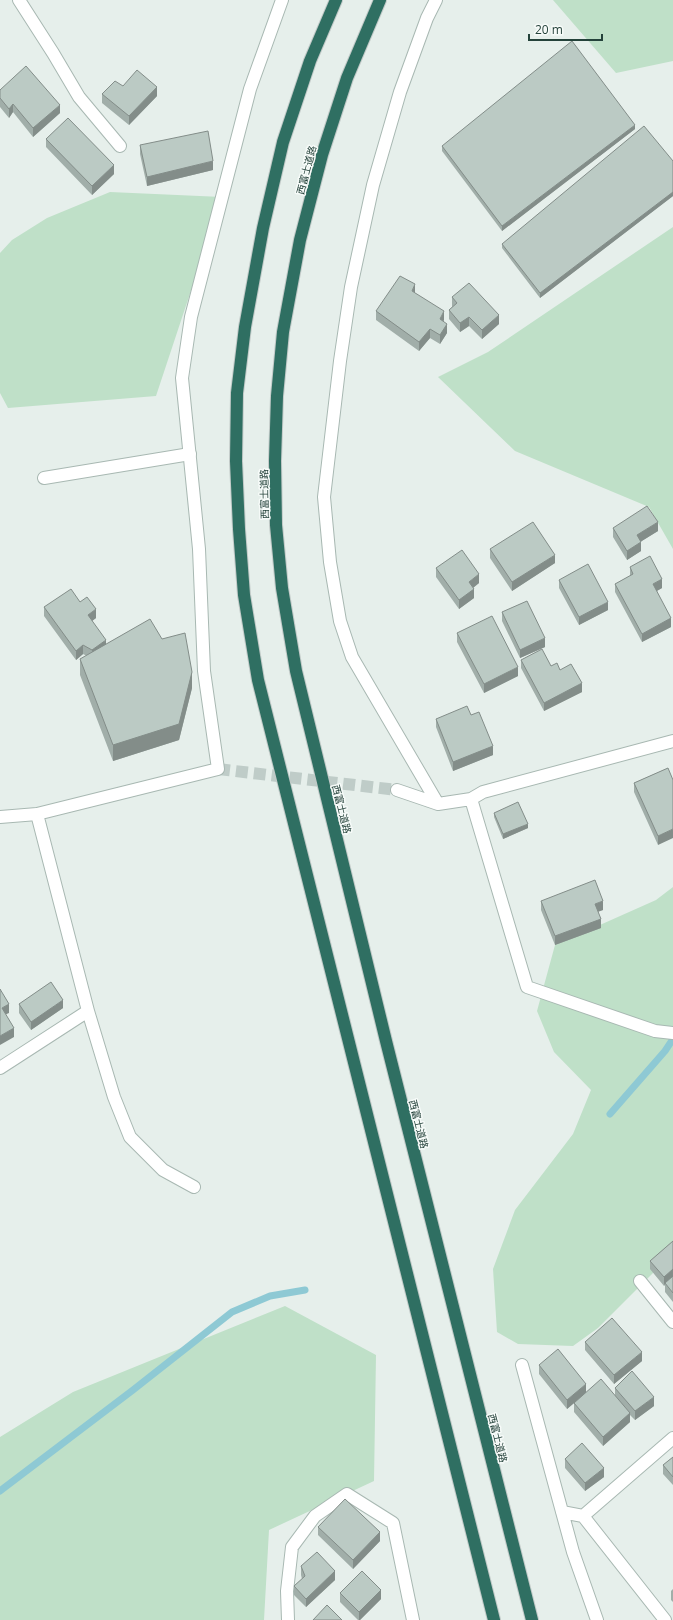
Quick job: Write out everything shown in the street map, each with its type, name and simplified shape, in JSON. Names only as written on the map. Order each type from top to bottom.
[{"type":"highway","points":[[336,0],[310,61],[283,142],[263,228],[245,327],[237,393],[236,461],[238,529],[244,594],[258,680],[494,1620]]},
{"type":"highway","name":"西富士道路","points":[[380,0],[347,78],[322,155],[300,240],[283,332],[277,396],[275,461],[277,533],[282,588],[296,671],[386,1041],[532,1620]]},
{"type":"street","points":[[19,0],[79,97],[120,146]]},
{"type":"street","points":[[0,817],[37,814],[218,769],[204,671],[199,549],[182,378],[191,316],[250,90],[282,0]]},
{"type":"street","points":[[436,0],[427,18],[400,92],[373,185],[351,287],[340,362],[324,496],[330,562],[340,621],[352,657],[438,804]]},
{"type":"street","points":[[44,478],[190,454]]},
{"type":"street","points":[[397,790],[438,804],[471,799],[483,792],[673,741]]},
{"type":"street","points":[[471,799],[527,987],[655,1031],[673,1033]]},
{"type":"street","points":[[37,814],[88,1011],[114,1097],[130,1137],[163,1170],[194,1187]]},
{"type":"street","points":[[0,1068],[88,1011]]},
{"type":"street","points":[[640,1281],[673,1322]]},
{"type":"street","points":[[522,1365],[573,1552],[598,1620]]},
{"type":"street","points":[[582,1516],[673,1438]]},
{"type":"street","points":[[288,1620],[287,1591],[292,1547],[315,1516],[347,1494],[393,1523],[413,1620]]},
{"type":"street","points":[[562,1512],[582,1516],[665,1620]]},
{"type":"green space","points":[[553,0],[673,0],[673,61],[616,73]]},
{"type":"green space","points":[[110,192],[222,197],[156,396],[8,408],[0,393],[0,253],[12,240],[47,218]]},
{"type":"green space","points":[[673,227],[673,549],[649,507],[515,451],[438,377],[488,352]]},
{"type":"green space","points":[[673,887],[673,1253],[598,1328],[573,1346],[518,1344],[497,1332],[493,1269],[515,1210],[573,1134],[591,1090],[554,1052],[537,1011],[555,945],[656,900]]},
{"type":"green space","points":[[285,1306],[376,1355],[374,1481],[269,1530],[264,1620],[0,1620],[0,1437],[73,1392]]},
{"type":"building","points":[[572,41],[635,125],[502,226],[442,146]]},
{"type":"building","points":[[26,66],[60,105],[33,128],[13,104],[9,109],[0,98],[0,90]]},
{"type":"building","points":[[137,70],[157,87],[129,116],[102,94],[115,81],[123,86]]},
{"type":"building","points":[[68,118],[114,165],[92,186],[46,139]]},
{"type":"building","points":[[644,126],[673,161],[673,192],[540,293],[502,244]]},
{"type":"building","points":[[208,131],[213,161],[147,177],[140,145]]},
{"type":"building","points":[[400,276],[415,284],[412,291],[444,311],[440,319],[447,324],[440,335],[430,329],[419,342],[376,311]]},
{"type":"building","points":[[469,283],[499,315],[482,330],[469,317],[460,323],[449,310],[457,303],[452,297]]},
{"type":"building","points":[[647,506],[658,522],[637,535],[641,542],[627,551],[613,528]]},
{"type":"building","points":[[533,522],[555,555],[512,582],[490,549]]},
{"type":"building","points":[[462,550],[479,574],[469,582],[474,589],[459,600],[436,568]]},
{"type":"building","points":[[650,556],[662,579],[653,584],[671,618],[642,634],[615,584],[633,574],[630,567]]},
{"type":"building","points":[[588,564],[608,602],[579,617],[559,580]]},
{"type":"building","points":[[71,589],[80,602],[87,597],[96,609],[88,615],[106,640],[92,650],[83,645],[76,651],[44,607]]},
{"type":"building","points":[[527,601],[545,638],[520,650],[502,612]]},
{"type":"building","points":[[492,616],[518,667],[484,684],[457,633]]},
{"type":"building","points":[[150,619],[162,639],[185,633],[192,672],[179,724],[113,745],[80,659]]},
{"type":"building","points":[[542,649],[551,666],[557,663],[560,670],[571,664],[582,683],[544,703],[521,660]]},
{"type":"building","points":[[467,706],[471,715],[479,712],[493,746],[453,762],[436,719]]},
{"type":"building","points":[[668,768],[673,780],[673,829],[658,836],[634,783]]},
{"type":"building","points":[[518,802],[528,824],[503,834],[494,813]]},
{"type":"building","points":[[595,880],[603,901],[595,904],[601,919],[555,936],[541,901]]},
{"type":"building","points":[[51,982],[63,1000],[31,1022],[19,1004]]},
{"type":"building","points":[[0,989],[9,1004],[2,1008],[14,1028],[0,1036]]},
{"type":"building","points":[[673,1241],[673,1269],[664,1277],[650,1261]]},
{"type":"building","points":[[673,1276],[673,1293],[665,1283]]},
{"type":"building","points":[[612,1318],[642,1352],[614,1375],[585,1342]]},
{"type":"building","points":[[558,1349],[586,1384],[567,1400],[539,1365]]},
{"type":"building","points":[[632,1371],[654,1397],[635,1411],[615,1388]]},
{"type":"building","points":[[601,1379],[630,1413],[603,1437],[574,1403]]},
{"type":"building","points":[[582,1443],[604,1468],[585,1483],[565,1459]]},
{"type":"building","points":[[673,1457],[673,1477],[663,1465]]},
{"type":"building","points":[[345,1499],[380,1532],[353,1560],[318,1527]]},
{"type":"building","points":[[317,1552],[335,1571],[306,1599],[294,1586],[305,1576],[301,1566]]},
{"type":"building","points":[[362,1571],[381,1590],[359,1612],[340,1593]]},
{"type":"building","points":[[327,1605],[342,1620],[313,1620]]},
{"type":"waterway","points":[[610,1114],[665,1051],[673,1039]]},
{"type":"waterway","points":[[0,1491],[133,1390],[232,1312],[270,1296],[305,1290]]},
{"type":"tunnel","points":[[218,769],[397,790]]}]
